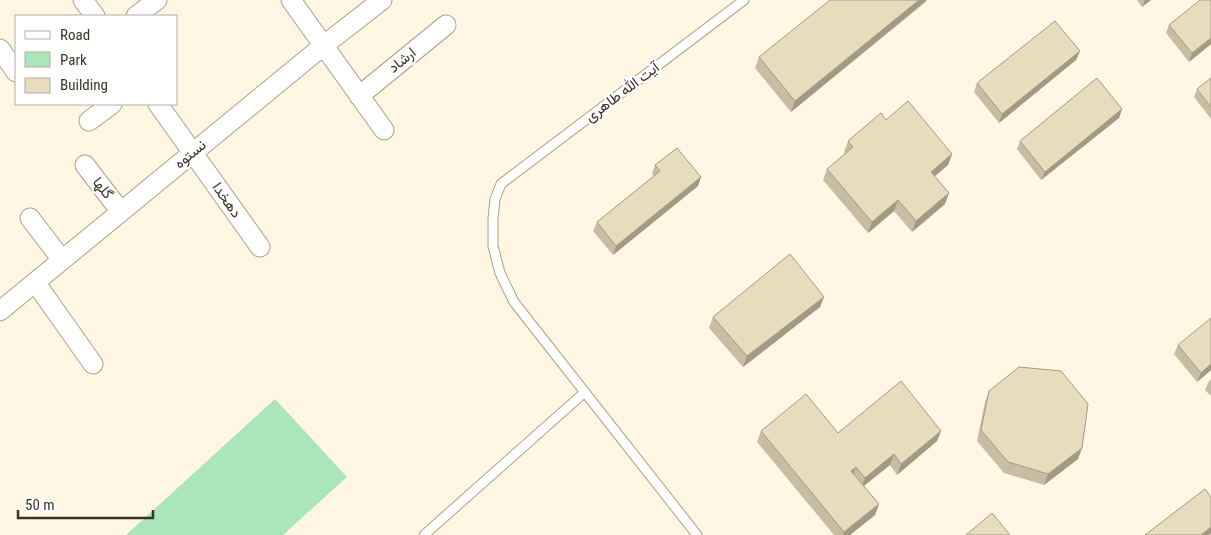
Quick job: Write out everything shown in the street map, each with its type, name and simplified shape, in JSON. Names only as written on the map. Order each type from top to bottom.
[{"type":"street","points":[[137,15],[157,0]]},
{"type":"street","points":[[291,0],[384,130]]},
{"type":"street","name":"نستوه","points":[[0,311],[323,46],[382,0]]},
{"type":"street","name":"ارشاد","points":[[359,96],[446,25]]},
{"type":"street","points":[[0,49],[15,71]]},
{"type":"street","points":[[89,121],[111,105]]},
{"type":"street","name":"دهخدا","points":[[159,105],[260,247]]},
{"type":"street","name":"گلها","points":[[85,165],[121,212]]},
{"type":"street","points":[[30,218],[62,260]]},
{"type":"street","points":[[35,282],[93,364]]},
{"type":"lane","name":"آیت الله طاهری","points":[[585,392],[514,302],[500,273],[493,246],[495,198],[501,184],[744,0]]},
{"type":"lane","points":[[424,535],[585,392],[697,535]]},
{"type":"green space","points":[[275,399],[347,477],[283,535],[126,535]]},
{"type":"building","points":[[830,0],[919,0],[795,101],[759,57]]},
{"type":"building","points":[[1200,0],[1211,0],[1211,38],[1192,53],[1169,25]]},
{"type":"building","points":[[1055,21],[1080,51],[1002,114],[977,83]]},
{"type":"building","points":[[1097,78],[1122,109],[1045,172],[1020,141]]},
{"type":"building","points":[[1211,78],[1211,107],[1197,89]]},
{"type":"building","points":[[908,101],[952,154],[931,172],[949,193],[916,221],[898,200],[872,222],[827,169],[853,147],[848,141],[881,113],[886,120]]},
{"type":"building","points":[[677,148],[701,177],[616,246],[597,222],[660,171],[655,165]]},
{"type":"building","points":[[790,254],[824,297],[747,356],[713,317]]},
{"type":"building","points":[[1211,318],[1211,364],[1201,373],[1178,345]]},
{"type":"building","points":[[1019,367],[1061,371],[1088,404],[1082,448],[1048,474],[1008,462],[981,430],[989,391]]},
{"type":"building","points":[[901,381],[941,431],[901,464],[894,454],[865,478],[856,467],[851,471],[879,504],[844,532],[761,431],[806,394],[838,433]]},
{"type":"building","points":[[1205,489],[1211,497],[1211,527],[1201,535],[1145,535]]},
{"type":"building","points":[[992,513],[1010,535],[966,535]]}]
